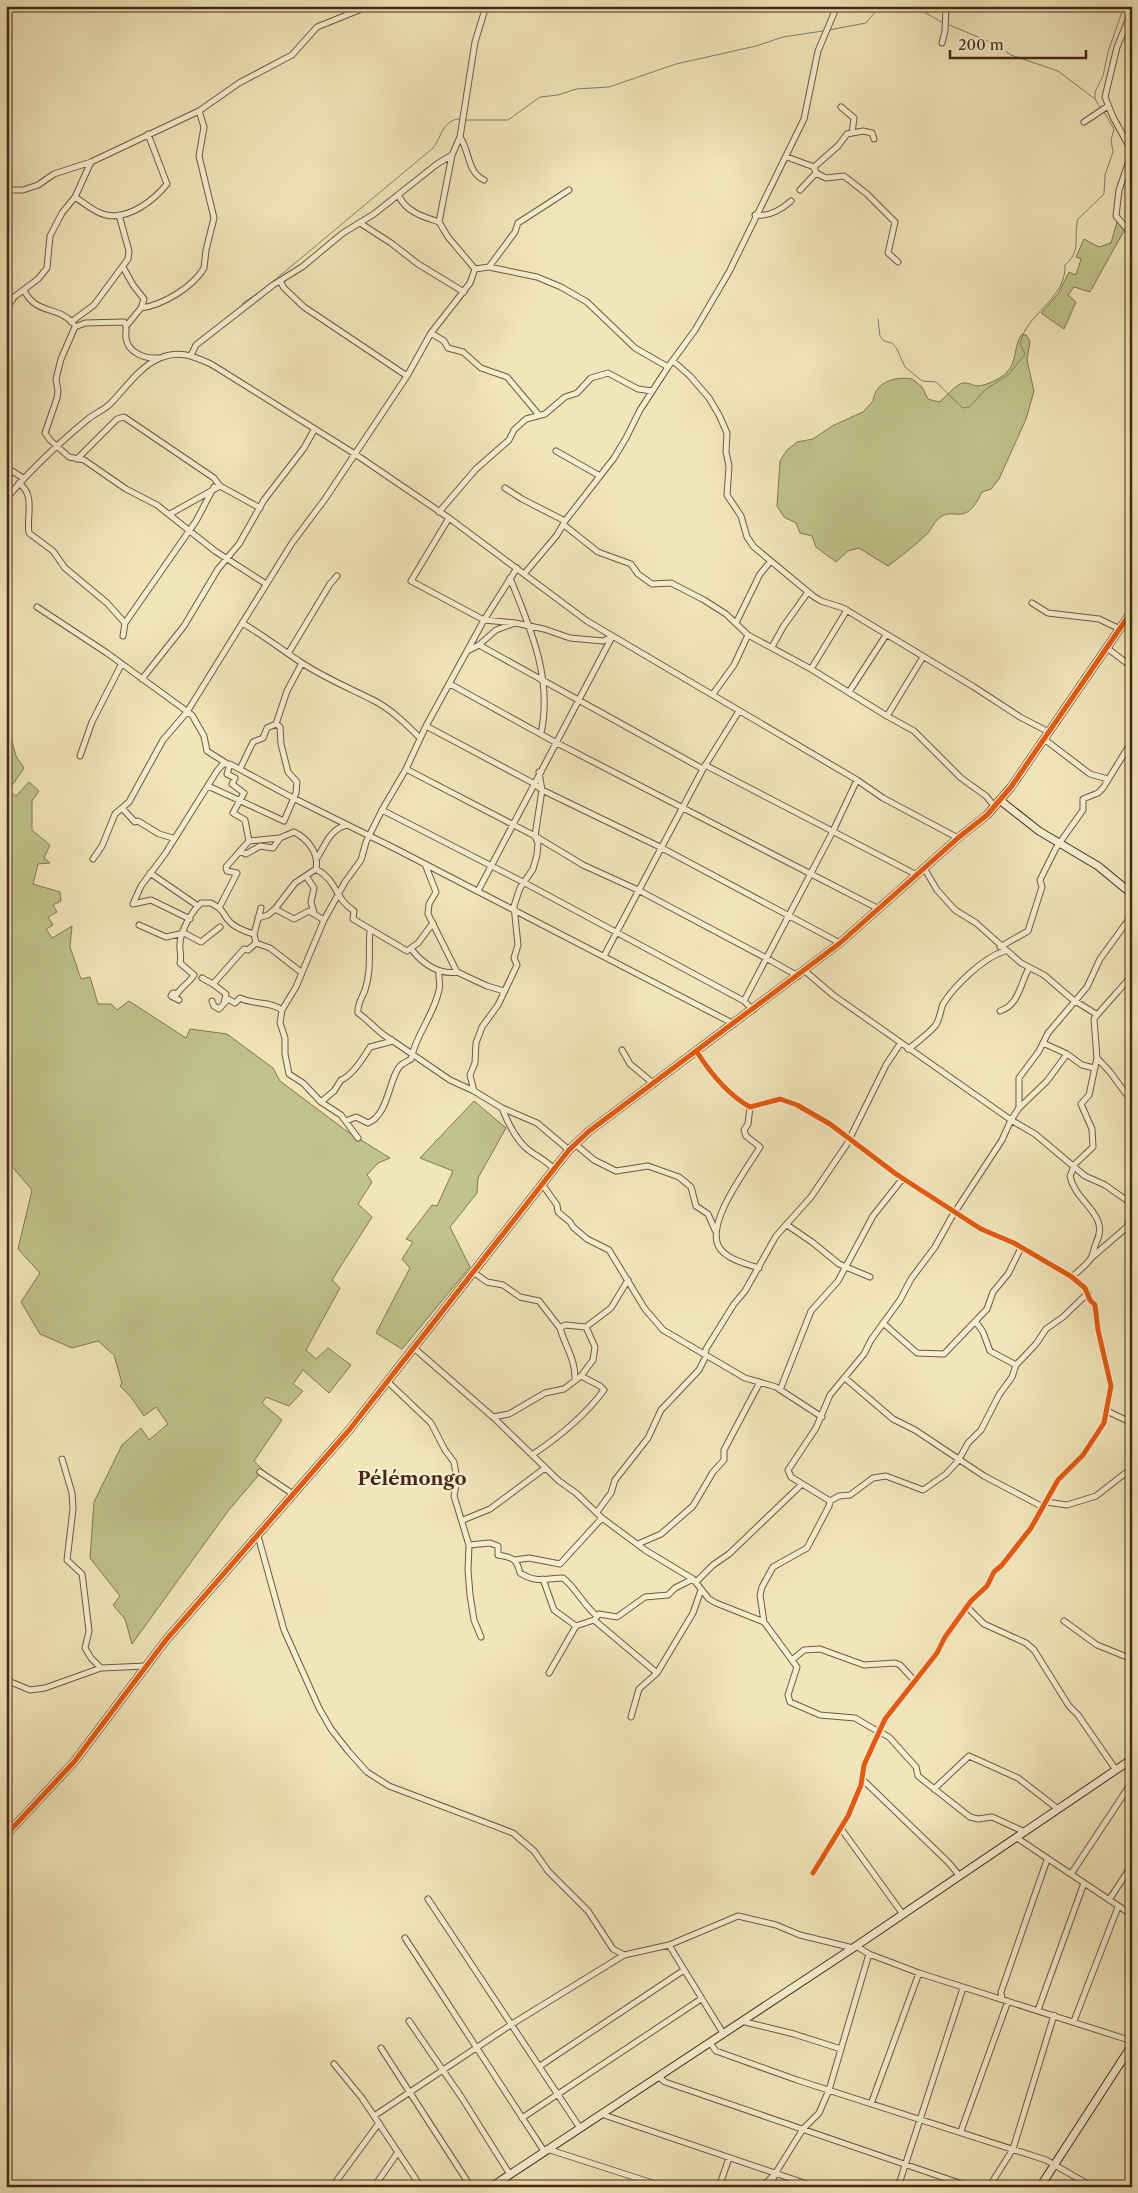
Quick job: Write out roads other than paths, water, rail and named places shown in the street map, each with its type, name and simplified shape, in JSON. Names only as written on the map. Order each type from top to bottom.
[{"type":"street","points":[[6,190],[31,188],[54,174],[92,162],[199,111],[239,83],[292,54],[317,27],[369,6]]},
{"type":"street","points":[[475,269],[448,237],[440,222],[452,155],[460,138],[475,42],[486,6]]},
{"type":"street","points":[[525,573],[565,523],[626,438],[652,392],[695,330],[728,272],[755,215],[787,158],[804,119],[818,51],[838,6]]},
{"type":"street","points":[[942,43],[946,6]]},
{"type":"street","points":[[1128,230],[1116,216],[1119,190],[1130,158],[1130,148],[1108,106],[1106,93],[1120,38],[1132,11]]},
{"type":"street","points":[[1084,122],[1108,106]]},
{"type":"street","points":[[841,107],[854,118],[852,132]]},
{"type":"street","points":[[141,308],[158,304],[178,292],[204,268],[206,250],[214,218],[199,156],[204,127],[199,111]]},
{"type":"street","points":[[814,167],[838,146],[847,134],[867,131],[872,133],[874,140]]},
{"type":"street","points":[[74,197],[104,214],[119,214],[143,207],[167,184],[148,134]]},
{"type":"street","points":[[460,138],[464,144],[473,171],[484,180]]},
{"type":"street","points":[[191,355],[196,345],[280,281],[399,196],[424,173],[452,155]]},
{"type":"street","points":[[787,158],[814,167]]},
{"type":"street","points":[[6,310],[14,297],[38,279],[47,268],[50,236],[74,197],[92,162]]},
{"type":"street","points":[[814,167],[816,173],[826,178],[844,176],[849,178],[894,219],[888,253],[898,262]]},
{"type":"street","points":[[800,190],[816,173]]},
{"type":"street","points":[[489,267],[512,237],[518,222],[569,190]]},
{"type":"street","points":[[399,196],[406,206],[414,212],[440,222]]},
{"type":"street","points":[[755,215],[762,216],[776,212],[791,201]]},
{"type":"street","points":[[119,214],[129,251],[123,268],[94,305],[73,324],[61,359],[56,379],[58,391],[45,433],[68,457],[84,460],[170,514],[266,584]]},
{"type":"street","points":[[360,223],[391,242],[418,264],[464,292]]},
{"type":"street","points":[[475,269],[489,267],[537,277],[561,287],[587,302],[635,348],[668,367]]},
{"type":"street","points":[[123,268],[133,285],[144,297],[141,308],[127,325],[127,341],[134,351],[142,357],[159,358]]},
{"type":"street","points":[[93,859],[102,846],[115,814],[129,802],[163,740],[187,712],[266,584],[407,376],[431,333],[464,292],[475,269]]},
{"type":"street","points":[[280,281],[284,288],[304,307],[407,376]]},
{"type":"street","points":[[24,290],[28,299],[37,306],[66,317],[73,324],[104,324],[120,321],[127,325]]},
{"type":"street","points":[[431,333],[444,341],[448,348],[463,352],[481,368],[507,377],[539,415]]},
{"type":"street","points":[[6,499],[23,478],[89,418],[110,405],[143,369],[159,358],[173,354],[191,355],[211,364],[355,454],[449,518],[525,573],[576,614],[612,637],[638,649],[884,798],[958,838]]},
{"type":"street","points":[[673,362],[690,376],[720,414],[727,432],[726,452],[729,466],[727,495],[742,516],[748,541],[770,562],[821,601],[847,610],[1020,717],[1049,732]]},
{"type":"street","points":[[439,512],[476,469],[509,440],[519,425],[526,419],[545,414],[565,397],[577,393],[591,378],[608,373],[638,389],[652,392]]},
{"type":"street","points":[[77,460],[117,419],[124,417],[214,478],[217,487],[260,508]]},
{"type":"street","points":[[142,679],[184,626],[227,557],[238,544],[260,508],[314,430]]},
{"type":"street","points":[[556,451],[600,476]]},
{"type":"street","points":[[6,467],[23,478]]},
{"type":"street","points":[[19,483],[27,490],[28,494],[31,511],[29,533],[53,552],[65,568],[107,603],[125,623]]},
{"type":"street","points":[[170,514],[192,504],[217,487]]},
{"type":"street","points":[[123,636],[125,623],[153,586],[217,487]]},
{"type":"street","points":[[505,488],[565,523],[598,552],[632,564],[638,574],[652,584],[671,583],[682,588],[726,614],[748,635],[811,669],[914,731],[961,778],[986,796],[995,807]]},
{"type":"street","points":[[449,518],[411,581],[484,620],[515,623],[544,629],[570,638],[603,641],[612,637]]},
{"type":"street","points":[[736,623],[760,574],[770,562]]},
{"type":"street","points":[[358,1138],[346,1121],[321,1102],[303,1083],[292,1078],[288,1071],[285,1038],[280,1023],[282,1010],[296,987],[324,920],[338,894],[361,860],[369,836],[406,769],[426,726],[484,620],[517,568]]},
{"type":"street","points":[[289,652],[330,584],[337,576]]},
{"type":"street","points":[[510,578],[531,627],[543,680],[546,702],[541,733]]},
{"type":"street","points":[[772,647],[783,627],[808,592]]},
{"type":"street","points":[[1032,603],[1048,613],[1094,618],[1120,629]]},
{"type":"street","points":[[37,607],[192,715],[200,728],[207,751],[228,764],[734,1024]]},
{"type":"street","points":[[811,669],[847,610]]},
{"type":"street","points":[[6,1835],[74,1762],[146,1666],[350,1429],[569,1150],[840,943],[995,807],[1044,740],[1132,611]]},
{"type":"street","points":[[242,623],[289,652],[302,663],[379,704],[406,723],[420,738]]},
{"type":"street","points":[[468,650],[479,645],[496,630],[515,623]]},
{"type":"street","points":[[713,694],[734,665],[748,635]]},
{"type":"street","points":[[849,692],[886,635]]},
{"type":"street","points":[[478,891],[533,783],[612,637]]},
{"type":"street","points":[[479,645],[577,701],[917,875]]},
{"type":"street","points":[[1107,648],[1132,667]]},
{"type":"street","points":[[887,716],[923,657]]},
{"type":"street","points":[[240,769],[253,742],[263,738],[268,728],[276,724],[287,691],[302,663]]},
{"type":"street","points":[[80,756],[92,722],[121,665]]},
{"type":"street","points":[[450,684],[681,809],[879,909]]},
{"type":"street","points":[[604,956],[704,767],[739,711]]},
{"type":"street","points":[[276,724],[280,727],[288,772],[297,782],[284,821]]},
{"type":"street","points":[[426,726],[533,783],[542,790],[660,847],[840,943]]},
{"type":"street","points":[[1044,740],[1090,774],[1108,779]]},
{"type":"street","points":[[1000,947],[1028,931],[1042,886],[1040,880],[1082,810],[1083,799],[1098,793],[1132,741]]},
{"type":"street","points":[[190,918],[151,900],[133,904],[150,873],[221,765],[228,764]]},
{"type":"street","points":[[228,764],[227,774],[235,778],[232,784],[244,793],[233,813],[245,820],[249,840]]},
{"type":"street","points":[[406,769],[535,836],[583,865],[638,890],[798,976]]},
{"type":"street","points":[[474,1091],[470,1075],[475,1063],[476,1043],[482,1027],[498,1005],[517,965],[514,958],[518,945],[514,906],[538,855],[538,843],[535,836],[542,790],[540,772]]},
{"type":"street","points":[[744,1001],[833,831],[857,780]]},
{"type":"street","points":[[208,786],[284,821],[294,832],[309,843],[317,858]]},
{"type":"street","points":[[1001,801],[1040,831],[1098,866],[1132,894]]},
{"type":"street","points":[[122,808],[135,822],[159,834],[173,838]]},
{"type":"street","points":[[382,810],[524,882],[744,1001],[752,1010]]},
{"type":"street","points":[[258,918],[268,915],[295,884],[316,869],[317,858],[331,833],[338,827],[348,825]]},
{"type":"street","points":[[219,908],[236,873],[227,871],[226,867],[249,840],[280,838],[294,832]]},
{"type":"street","points":[[240,851],[246,854],[260,846],[273,848],[280,838]]},
{"type":"street","points":[[425,864],[436,892],[428,904],[428,914],[458,972]]},
{"type":"street","points":[[924,868],[946,902],[990,934],[1005,951],[1029,968],[1044,975],[1075,1001],[1096,1014]]},
{"type":"street","points":[[316,869],[329,876],[342,903],[354,911],[353,919],[407,952],[412,950],[433,923]]},
{"type":"street","points":[[150,873],[198,906]]},
{"type":"street","points":[[306,876],[314,888],[311,902],[314,913]]},
{"type":"street","points":[[179,1000],[171,996],[177,994],[181,988],[189,984],[194,975],[180,966],[180,944],[190,918],[198,906],[202,903],[212,903],[226,914],[228,921],[248,933],[254,934]]},
{"type":"street","points":[[256,943],[254,934],[261,908]]},
{"type":"street","points":[[274,909],[294,919],[309,911],[324,920]]},
{"type":"street","points":[[1019,1108],[1019,1078],[1043,1044],[1048,1033],[1087,987],[1100,959],[1132,915]]},
{"type":"street","points":[[139,925],[166,937],[184,933],[201,942],[220,927]]},
{"type":"street","points":[[370,930],[371,962],[366,988],[358,1006],[358,1013],[374,1024],[384,1036],[450,1080],[474,1091],[502,1108],[537,1123],[569,1150]]},
{"type":"street","points":[[256,943],[270,948],[301,972]]},
{"type":"street","points":[[213,984],[244,950],[248,950],[256,943]]},
{"type":"street","points":[[412,950],[422,962],[439,971],[448,974],[458,972],[487,986],[504,991]]},
{"type":"street","points":[[908,1049],[937,1024],[943,1004],[966,977],[986,960],[1005,951]]},
{"type":"street","points":[[1000,1010],[1008,1008],[1015,1001],[1029,968]]},
{"type":"street","points":[[805,970],[827,991],[900,1044],[1011,1120],[1035,1134],[1073,1168],[1092,1180],[1105,1185],[1132,1204]]},
{"type":"street","points":[[346,1121],[356,1117],[368,1123],[372,1121],[391,1091],[400,1066],[411,1059],[421,1029],[439,991],[439,971]]},
{"type":"street","points":[[1091,1258],[1101,1232],[1100,1226],[1097,1216],[1086,1206],[1070,1176],[1073,1168],[1093,1147],[1092,1129],[1081,1104],[1089,1095],[1097,1058],[1094,1038],[1096,1014],[1107,1005],[1132,975]]},
{"type":"street","points":[[202,978],[226,994],[224,1004]]},
{"type":"street","points":[[212,1000],[214,1006],[219,1009],[228,999],[235,1003],[240,998],[265,1005],[275,1004],[282,1010]]},
{"type":"street","points":[[321,1102],[334,1091],[341,1080],[346,1078],[354,1066],[360,1064],[370,1048],[393,1041]]},
{"type":"street","points":[[597,1512],[611,1492],[615,1480],[648,1438],[661,1410],[699,1370],[705,1355],[734,1304],[759,1268],[776,1236],[811,1197],[850,1140],[875,1085],[900,1044]]},
{"type":"street","points":[[1043,1044],[1067,1054],[1082,1065],[1094,1068]]},
{"type":"street","points":[[622,1050],[630,1064],[654,1084]]},
{"type":"street","points":[[697,1052],[726,1090],[750,1108]]},
{"type":"street","points":[[830,1501],[802,1484],[788,1472],[822,1417],[830,1395],[845,1378],[900,1300],[911,1279],[936,1247],[955,1212],[1002,1140],[1019,1108],[1039,1090],[1067,1054]]},
{"type":"street","points":[[1097,1058],[1130,1096],[1132,1102]]},
{"type":"street","points":[[750,1108],[785,1099],[830,1124],[903,1178],[981,1229],[1014,1243],[1072,1277],[1088,1293],[1090,1300],[1095,1305],[1098,1330],[1111,1386],[1104,1423],[1083,1455],[1062,1475],[1031,1528],[994,1572],[987,1586],[967,1607],[945,1637],[937,1653],[914,1680],[878,1732],[864,1765],[862,1779],[842,1830],[813,1874]]},
{"type":"street","points":[[502,1108],[511,1127],[524,1146],[546,1160],[554,1169]]},
{"type":"street","points":[[715,1230],[734,1185],[760,1147],[746,1136],[744,1130],[748,1124],[750,1108]]},
{"type":"street","points":[[576,1144],[594,1160],[616,1171],[648,1166],[684,1179],[691,1187],[696,1206],[708,1214],[715,1230],[718,1246],[722,1251],[735,1259],[759,1268]]},
{"type":"street","points":[[780,1390],[811,1311],[838,1281],[873,1216],[903,1178]]},
{"type":"street","points":[[542,1184],[557,1205],[558,1212],[573,1227],[587,1240],[609,1250],[652,1320],[673,1338],[745,1378],[780,1390],[822,1417]]},
{"type":"street","points":[[1072,1277],[1127,1227],[1132,1214]]},
{"type":"street","points":[[787,1225],[831,1258],[870,1277]]},
{"type":"street","points":[[883,1323],[917,1353],[937,1356],[944,1354],[962,1333],[976,1322],[988,1306],[993,1292],[1008,1274],[1021,1248]]},
{"type":"street","points":[[473,1272],[487,1282],[503,1286],[520,1297],[538,1301],[560,1328],[570,1350],[576,1371],[575,1380]]},
{"type":"street","points":[[560,1328],[565,1325],[586,1327],[611,1308],[628,1280]]},
{"type":"street","points":[[1025,1832],[992,1818],[978,1819],[970,1817],[918,1776],[916,1767],[889,1737],[855,1718],[820,1715],[790,1702],[788,1695],[798,1670],[764,1622],[760,1595],[762,1587],[773,1567],[807,1548],[830,1501],[838,1496],[850,1495],[873,1478],[886,1476],[923,1490],[946,1474],[958,1461],[968,1443],[981,1430],[1016,1365],[1036,1344],[1051,1323],[1063,1316],[1088,1293]]},
{"type":"street","points":[[976,1322],[983,1332],[990,1351],[1016,1365]]},
{"type":"street","points":[[493,1417],[509,1414],[544,1393],[564,1388],[581,1376],[593,1360],[595,1347],[586,1327]]},
{"type":"street","points":[[414,1348],[493,1417],[544,1468],[602,1518],[695,1581],[701,1590],[716,1603],[764,1622]]},
{"type":"street","points":[[532,1455],[566,1431],[592,1406],[604,1390],[581,1376]]},
{"type":"street","points":[[845,1378],[882,1412],[915,1430],[958,1461],[1000,1486],[1045,1505],[1067,1505],[1096,1496],[1132,1468]]},
{"type":"street","points":[[387,1381],[431,1423],[445,1450],[452,1458],[457,1480],[454,1496],[469,1545],[468,1570],[471,1602],[474,1620],[481,1637]]},
{"type":"street","points":[[638,1544],[660,1534],[699,1500],[713,1472],[724,1460],[724,1450],[760,1382]]},
{"type":"street","points":[[1107,1411],[1132,1423]]},
{"type":"street","points":[[62,1459],[72,1494],[73,1509],[67,1560],[82,1574],[89,1631],[85,1648],[91,1658],[101,1668]]},
{"type":"street","points":[[462,1520],[490,1510],[544,1468]]},
{"type":"street","points":[[260,1472],[293,1494]]},
{"type":"street","points":[[549,1673],[576,1626],[595,1618],[616,1617],[644,1597],[668,1595],[675,1588],[695,1581],[713,1565],[730,1554],[802,1484]]},
{"type":"street","points":[[515,1560],[529,1558],[560,1564],[602,1518]]},
{"type":"street","points":[[258,1536],[284,1630],[319,1708],[331,1729],[349,1752],[367,1772],[389,1786],[513,1833],[522,1840],[548,1872],[588,1911],[613,1949],[624,1955]]},
{"type":"street","points":[[469,1545],[490,1543],[498,1546],[498,1555],[512,1557],[520,1573],[530,1579],[543,1579],[547,1581],[563,1578],[576,1589],[595,1618],[656,1673]]},
{"type":"street","points":[[543,1579],[554,1610],[576,1626]]},
{"type":"street","points":[[631,1718],[639,1689],[656,1673],[693,1613],[701,1590]]},
{"type":"street","points":[[967,1607],[984,1624],[1026,1643],[1034,1650],[1069,1706],[1078,1715],[1116,1770]]},
{"type":"street","points":[[1064,1621],[1098,1645],[1132,1659]]},
{"type":"street","points":[[792,1660],[804,1650],[820,1649],[864,1666],[895,1663],[900,1665],[914,1680]]},
{"type":"street","points":[[6,1680],[30,1690],[45,1688],[101,1668],[146,1666]]},
{"type":"street","points":[[934,1789],[969,1756],[1018,1778],[1058,1809]]},
{"type":"street","points":[[491,2187],[509,2173],[659,2077],[740,2021],[854,1947],[1132,1759]]},
{"type":"street","points":[[862,1779],[948,1862],[959,1875]]},
{"type":"street","points":[[1071,1874],[1132,1782]]},
{"type":"street","points":[[842,1830],[902,1913]]},
{"type":"street","points":[[1017,1838],[1047,1860],[1132,1915]]},
{"type":"street","points":[[961,2131],[1005,2000],[1001,1992],[1047,1860]]},
{"type":"street","points":[[1109,1900],[1132,1865]]},
{"type":"street","points":[[1038,2010],[1084,1883]]},
{"type":"street","points":[[428,1899],[580,2128]]},
{"type":"street","points":[[1074,2021],[1118,1906]]},
{"type":"street","points":[[374,2116],[444,2072],[512,2024],[624,1955],[669,1945],[738,1916],[776,1925],[800,1935],[854,1947],[963,1988],[1074,2021],[1132,2041]]},
{"type":"street","points":[[405,1938],[522,2118],[545,2150],[665,2187]]},
{"type":"street","points":[[669,1945],[723,2033]]},
{"type":"street","points":[[770,2187],[775,2174],[803,2129],[819,2113],[829,2090],[869,1954]]},
{"type":"street","points":[[540,2066],[684,1970]]},
{"type":"street","points":[[872,2104],[919,1973]]},
{"type":"street","points":[[898,2187],[963,1988]]},
{"type":"street","points":[[1132,1998],[1132,2017]]},
{"type":"street","points":[[522,2118],[701,1999]]},
{"type":"street","points":[[989,2187],[1013,2149],[1054,2015]]},
{"type":"street","points":[[410,2021],[509,2173]]},
{"type":"street","points":[[740,2021],[794,2034],[841,2049]]},
{"type":"street","points":[[710,2043],[716,2051],[829,2090],[961,2131],[1054,2164],[1093,2187]]},
{"type":"street","points":[[1040,2187],[1132,2045]]},
{"type":"street","points":[[381,2048],[471,2187]]},
{"type":"street","points":[[334,2064],[379,2123],[421,2187]]},
{"type":"street","points":[[659,2077],[665,2082],[972,2187]]},
{"type":"street","points":[[600,2114],[816,2187]]},
{"type":"street","points":[[332,2187],[379,2123]]},
{"type":"street","points":[[374,2187],[398,2152]]},
{"type":"street","points":[[719,2187],[729,2158]]},
{"type":"street","points":[[762,2187],[775,2174]]},
{"type":"street","points":[[499,2181],[515,2187]]},
{"type":"waterway","points":[[829,30],[866,23],[880,6]]},
{"type":"waterway","points":[[914,6],[943,23]]},
{"type":"waterway","points":[[1101,109],[1095,99],[1095,92],[1103,76],[1108,52],[1124,6]]},
{"type":"waterway","points":[[947,24],[995,44],[1011,55],[1058,71],[1095,99]]},
{"type":"waterway","points":[[465,120],[508,120],[540,97],[558,95],[576,89],[609,87],[676,64],[756,46],[783,37],[823,31]]},
{"type":"waterway","points":[[878,319],[880,336],[884,341],[892,343],[897,349],[905,367],[922,381],[936,382],[963,408],[969,407],[985,390],[1009,374],[1025,354],[1020,344],[1025,331],[1031,321],[1051,300],[1061,284],[1065,265],[1074,254],[1078,219],[1104,194],[1105,175],[1113,152],[1111,140],[1114,129],[1104,112]]},
{"type":"waterway","points":[[270,284],[433,148],[446,125],[460,119]]},
{"type":"waterway","points":[[239,309],[244,302],[257,294]]},
{"type":"district","name":"Pélémongo","points":[[412,1478]]}]
